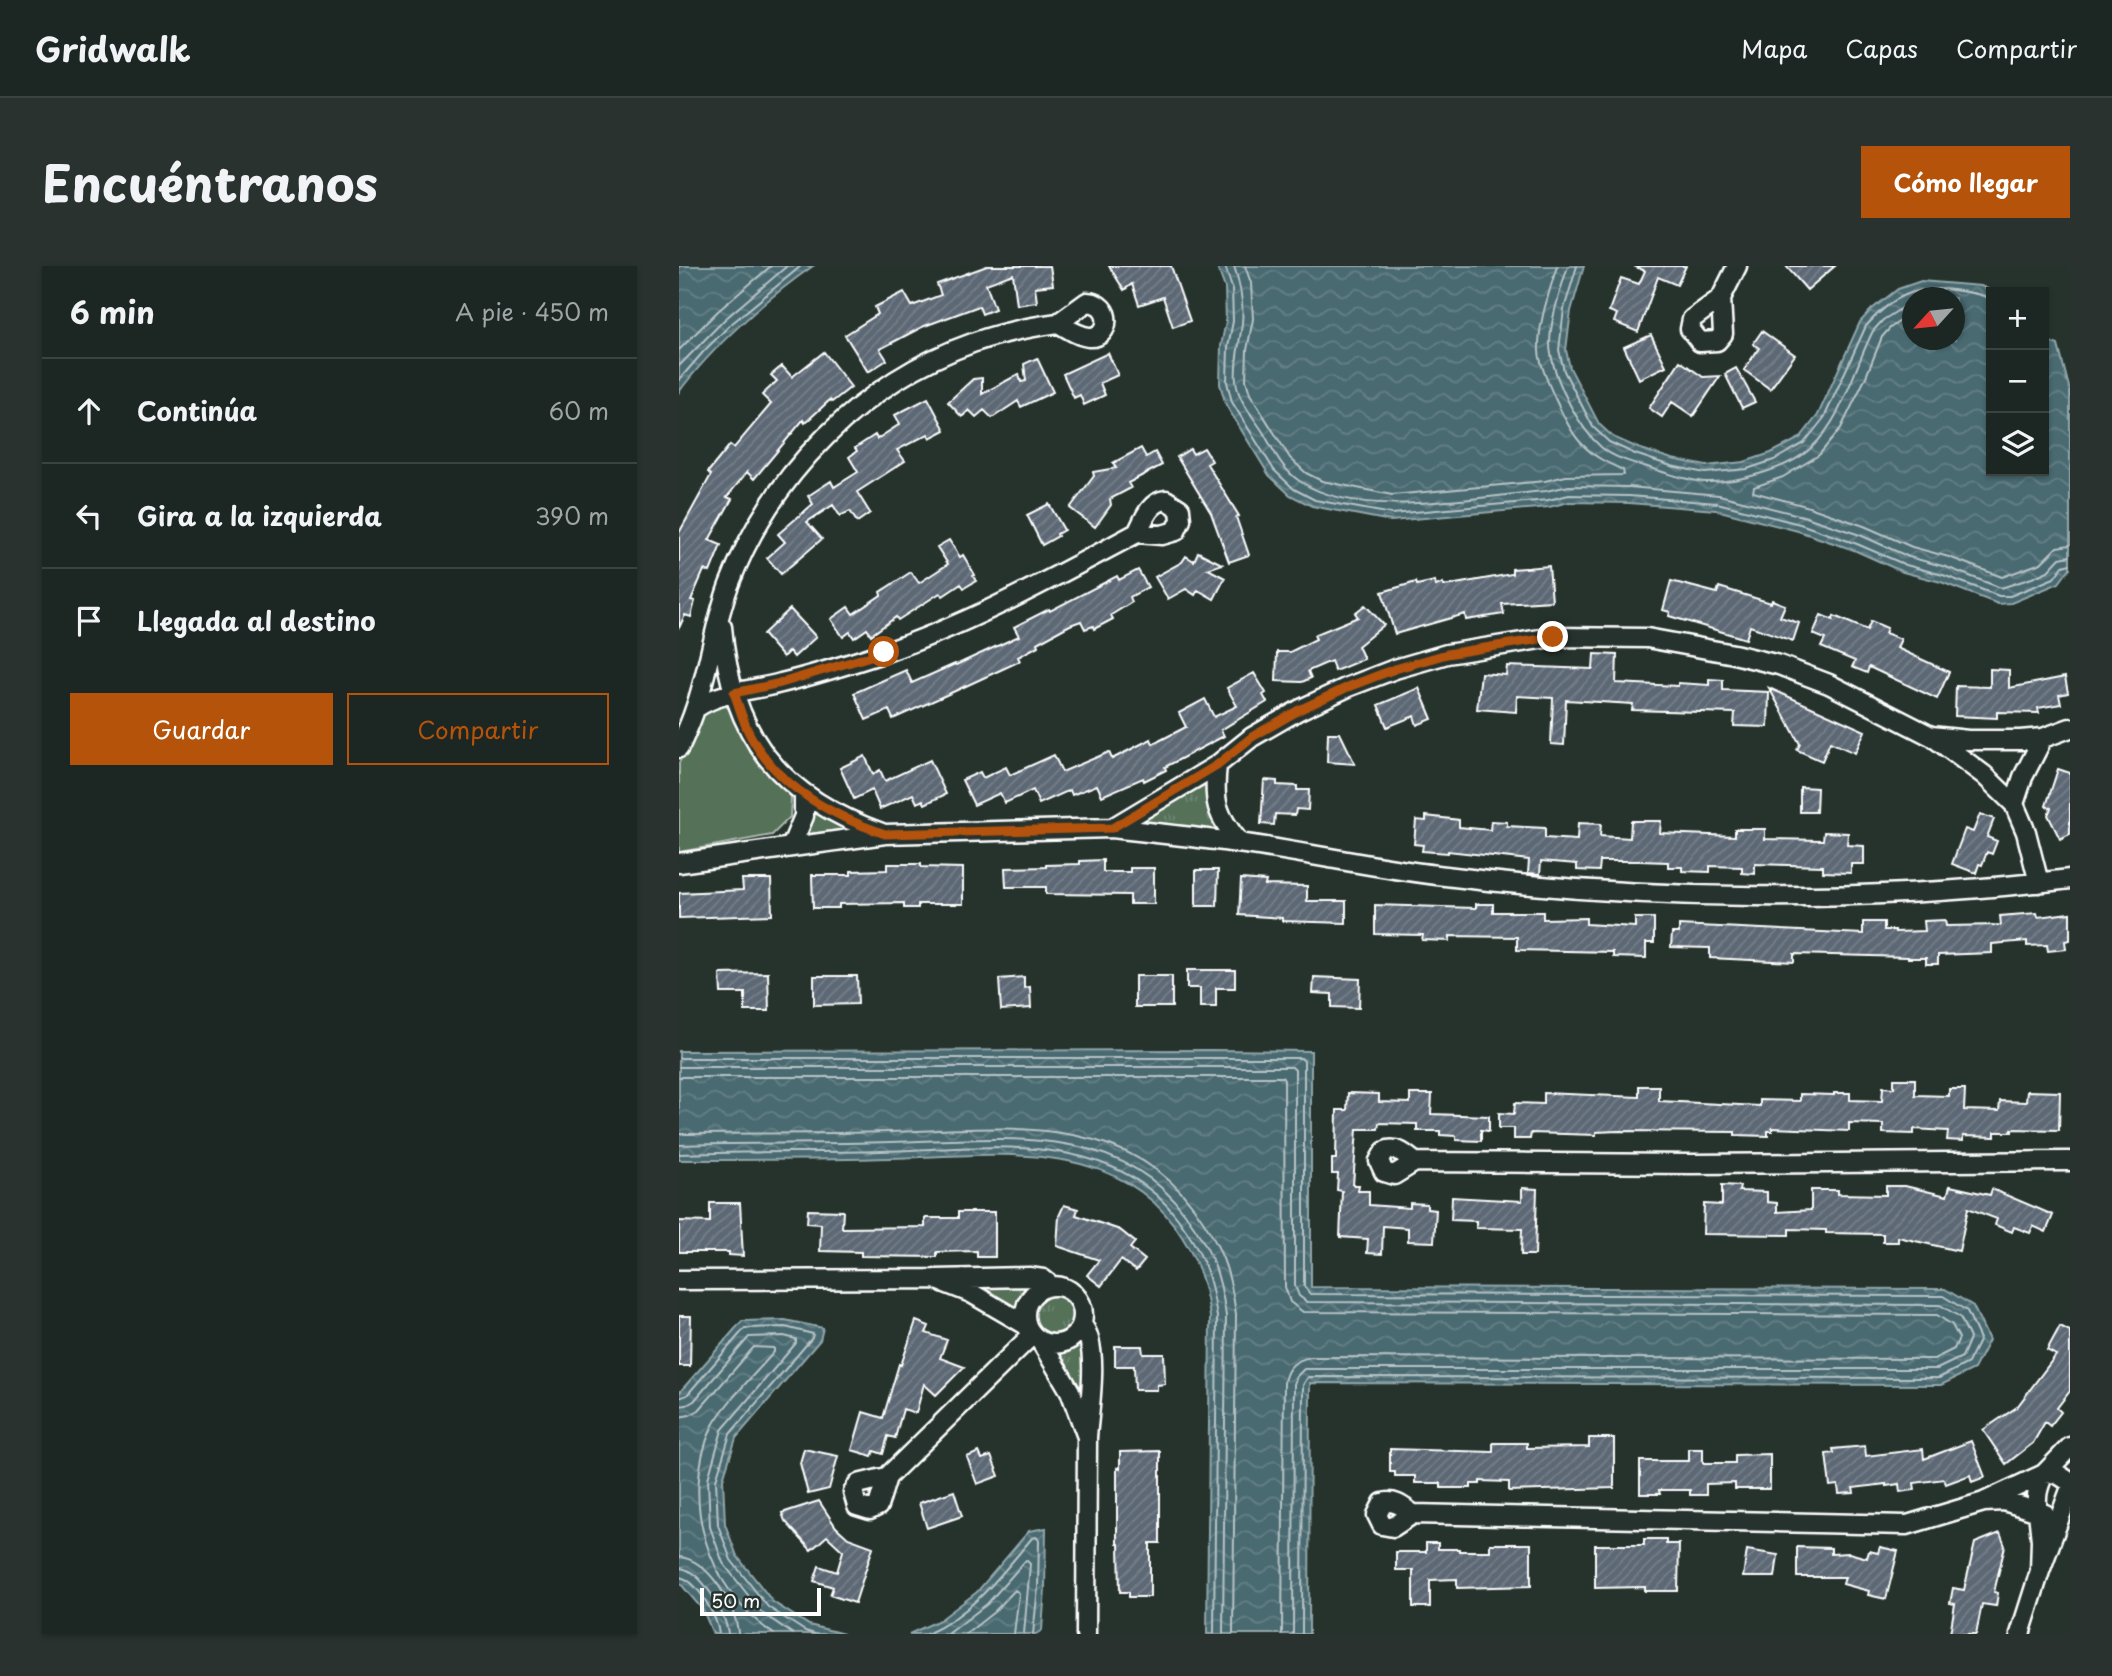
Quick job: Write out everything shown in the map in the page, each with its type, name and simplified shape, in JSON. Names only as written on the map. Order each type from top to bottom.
[{"type":"street","points":[[1721,298],[1737,266]]},
{"type":"street","points":[[679,748],[695,708],[728,589],[750,537],[799,465],[843,419],[889,385],[934,359],[986,338],[1058,323]]},
{"type":"street","points":[[695,708],[715,698],[808,675],[884,652],[940,631],[1016,597],[1137,533]]},
{"type":"street","points":[[721,613],[724,655],[734,693],[750,734],[765,756],[817,804],[855,824],[885,834]]},
{"type":"street","points":[[1112,828],[1217,765],[1252,737],[1299,710],[1395,669],[1447,654],[1553,637],[1647,638],[1779,665],[1829,684],[1931,736],[1984,775],[2014,804],[2026,832],[2039,883]]},
{"type":"street","points":[[1931,736],[1994,741],[2043,737],[2070,728]]},
{"type":"street","points":[[2014,804],[2023,777],[2043,737]]},
{"type":"street","points":[[1217,765],[1214,790],[1216,806],[1223,824],[1240,843]]},
{"type":"street","points":[[791,847],[804,816],[804,794]]},
{"type":"street","points":[[679,863],[885,834],[1112,828],[1240,843],[1437,875],[1617,892],[1854,894],[2070,879]]},
{"type":"street","points":[[1415,1162],[1692,1164],[2070,1161]]},
{"type":"street","points":[[679,1280],[1029,1277],[1043,1279],[1052,1286],[1067,1289],[1076,1295],[1084,1312],[1082,1325],[1073,1338],[1056,1345],[1033,1334],[971,1293],[935,1279]]},
{"type":"street","points":[[1052,1286],[1038,1290],[1031,1297],[1024,1315],[1033,1334],[1070,1391],[1087,1437]]},
{"type":"street","points":[[1082,1325],[1089,1340],[1091,1366],[1087,1437],[1086,1634]]},
{"type":"street","points":[[887,1477],[1033,1334]]},
{"type":"street","points":[[2040,1571],[2038,1488],[2044,1474],[2070,1447]]},
{"type":"street","points":[[1413,1514],[1907,1525],[1984,1502],[2044,1474],[2056,1473],[2070,1482]]},
{"type":"street","points":[[2020,1634],[2070,1490]]},
{"type":"street","points":[[1984,1502],[2004,1501],[2051,1515],[2062,1510]]},
{"type":"green space","points":[[726,706],[747,740],[791,797],[790,817],[772,835],[679,852],[679,763],[704,715],[715,707]]},
{"type":"green space","points":[[1207,784],[1220,825],[1213,832],[1146,825],[1145,815]]},
{"type":"green space","points":[[811,804],[851,829],[808,834]]},
{"type":"green space","points":[[974,1284],[1033,1285],[1022,1300],[1019,1312],[973,1288]]},
{"type":"green space","points":[[1054,1291],[1070,1298],[1077,1314],[1070,1330],[1054,1337],[1038,1330],[1031,1314],[1038,1298]]},
{"type":"green space","points":[[1084,1337],[1083,1395],[1057,1350],[1069,1350]]},
{"type":"water","points":[[679,266],[813,266],[741,324],[707,358],[679,392]]},
{"type":"water","points":[[1217,266],[1584,266],[1571,311],[1566,350],[1570,368],[1599,424],[1613,437],[1638,448],[1706,466],[1744,462],[1771,453],[1800,438],[1818,415],[1860,322],[1898,289],[1902,288],[1902,350],[1965,350],[1965,287],[1904,287],[1921,281],[1981,286],[1986,288],[1986,476],[2049,476],[2049,340],[2058,345],[2070,391],[2070,568],[2059,583],[2011,603],[1998,604],[1941,582],[1903,572],[1854,550],[1798,531],[1716,510],[1629,503],[1569,502],[1549,507],[1391,521],[1312,506],[1290,495],[1269,475],[1226,405],[1220,384],[1221,346],[1226,321],[1225,288]]},
{"type":"water","points":[[679,1051],[1311,1051],[1311,1287],[1945,1289],[1973,1306],[1989,1340],[1974,1369],[1941,1385],[1310,1383],[1309,1634],[1207,1634],[1210,1317],[1198,1268],[1174,1225],[1147,1196],[1116,1177],[1082,1164],[1045,1157],[968,1155],[679,1160]]},
{"type":"water","points":[[785,1320],[823,1328],[820,1340],[736,1438],[723,1479],[725,1524],[737,1556],[773,1602],[809,1625],[844,1634],[713,1634],[703,1610],[679,1582],[679,1393],[742,1321]]},
{"type":"water","points":[[1046,1528],[1042,1630],[1036,1634],[909,1634],[940,1620],[977,1592],[1029,1531]]},
{"type":"building","points":[[987,266],[1050,266],[1053,285],[1035,287],[1037,302],[1017,305],[1013,274],[986,284],[995,309],[982,314],[979,306],[922,327],[880,349],[887,360],[868,372],[845,335],[878,314],[875,307],[904,292],[912,306],[941,295],[937,284]]},
{"type":"building","points":[[1109,266],[1171,266],[1190,321],[1173,327],[1163,297],[1139,305],[1132,284],[1124,290]]},
{"type":"building","points":[[1634,266],[1686,266],[1677,285],[1658,277],[1638,332],[1614,322],[1617,314],[1609,311],[1621,278],[1639,284],[1645,271]]},
{"type":"building","points":[[1786,266],[1835,266],[1807,290]]},
{"type":"building","points":[[1762,331],[1795,355],[1770,389],[1744,370],[1759,348],[1753,344]]},
{"type":"building","points":[[1651,335],[1666,366],[1639,379],[1624,347]]},
{"type":"building","points":[[824,352],[851,387],[832,402],[830,400],[805,423],[803,420],[754,479],[747,472],[727,497],[732,499],[709,540],[721,545],[710,572],[704,570],[691,600],[695,601],[691,617],[685,615],[679,628],[679,533],[711,475],[708,472],[730,445],[734,448],[771,404],[762,395],[777,381],[771,375],[782,366],[792,377]]},
{"type":"building","points":[[1108,353],[1118,375],[1100,383],[1105,395],[1084,405],[1080,395],[1074,398],[1063,374]]},
{"type":"building","points":[[1037,358],[1053,392],[1021,407],[1018,401],[992,418],[984,410],[976,417],[969,410],[962,417],[948,402],[973,379],[982,378],[982,394],[1019,374],[1021,382],[1026,381],[1024,364]]},
{"type":"building","points":[[1680,361],[1703,377],[1720,376],[1693,416],[1672,402],[1662,417],[1649,408]]},
{"type":"building","points":[[1736,368],[1755,402],[1742,408],[1725,374]]},
{"type":"building","points":[[928,398],[945,430],[930,438],[928,434],[897,450],[905,461],[857,492],[870,513],[857,522],[850,511],[840,516],[833,505],[807,522],[822,539],[781,574],[767,558],[785,542],[778,534],[813,504],[808,496],[831,481],[834,487],[858,472],[849,457],[857,451],[855,448],[875,435],[877,439],[900,424],[895,415]]},
{"type":"building","points":[[1141,448],[1146,457],[1155,452],[1162,465],[1128,483],[1131,488],[1110,499],[1111,505],[1095,527],[1070,508],[1094,476],[1093,472],[1116,468],[1113,463]]},
{"type":"building","points":[[1204,448],[1212,461],[1207,464],[1239,516],[1236,517],[1249,555],[1229,562],[1211,513],[1177,457],[1190,449],[1193,454]]},
{"type":"building","points":[[1049,504],[1064,530],[1042,545],[1027,515]]},
{"type":"building","points":[[949,540],[960,557],[963,555],[976,581],[964,588],[961,584],[943,596],[940,593],[898,620],[896,617],[871,635],[867,629],[854,638],[850,632],[843,637],[831,619],[848,607],[853,614],[911,572],[919,583],[948,564],[937,547]]},
{"type":"building","points":[[1198,552],[1222,564],[1208,569],[1225,578],[1214,599],[1198,590],[1195,595],[1186,589],[1168,599],[1155,577],[1182,562],[1186,556],[1194,561]]},
{"type":"building","points":[[1549,566],[1552,601],[1502,604],[1504,614],[1466,620],[1465,614],[1395,634],[1382,592],[1416,582],[1417,585],[1435,581],[1436,586],[1443,583],[1444,586],[1512,574],[1512,569]]},
{"type":"building","points":[[1138,570],[1148,587],[1130,597],[1132,602],[1111,615],[1113,619],[1094,629],[1093,626],[1085,629],[1081,621],[1070,625],[1037,643],[1038,646],[1018,657],[1020,661],[893,719],[889,710],[866,720],[854,693],[906,670],[912,683],[956,665],[1019,636],[1014,627],[1117,576],[1119,580]]},
{"type":"building","points":[[1671,581],[1717,593],[1719,587],[1785,605],[1780,617],[1799,623],[1793,641],[1750,626],[1746,639],[1669,616],[1670,612],[1663,610]]},
{"type":"building","points":[[1365,605],[1384,625],[1358,646],[1364,659],[1335,671],[1331,661],[1308,671],[1311,678],[1302,682],[1276,681],[1277,652],[1290,652],[1316,639],[1314,635],[1358,617],[1355,613]]},
{"type":"building","points":[[790,609],[816,637],[794,657],[789,651],[783,657],[763,634]]},
{"type":"building","points":[[1821,615],[1833,620],[1834,616],[1867,630],[1871,621],[1887,628],[1885,633],[1901,639],[1897,648],[1949,672],[1937,699],[1869,667],[1867,673],[1852,667],[1855,661],[1821,647],[1825,639],[1813,634]]},
{"type":"building","points":[[1594,654],[1617,655],[1616,683],[1709,685],[1709,679],[1723,680],[1723,690],[1769,692],[1768,727],[1734,726],[1735,713],[1632,710],[1633,704],[1566,700],[1564,745],[1551,744],[1553,698],[1517,696],[1516,712],[1477,709],[1481,673],[1506,675],[1507,666],[1593,669]]},
{"type":"building","points":[[1990,669],[2009,670],[2009,688],[2065,677],[2068,693],[2059,695],[2061,704],[2038,708],[2039,713],[1997,712],[1997,718],[1955,716],[1956,686],[1990,687]]},
{"type":"building","points":[[1254,673],[1266,693],[1263,695],[1267,702],[1221,730],[1224,736],[1144,781],[1143,778],[1102,796],[1097,785],[1072,795],[1070,790],[1039,804],[1033,790],[1005,803],[1000,793],[974,805],[962,780],[980,772],[983,778],[1006,767],[1010,775],[1054,755],[1062,772],[1109,752],[1112,759],[1151,739],[1153,744],[1186,727],[1179,713],[1205,699],[1214,717],[1237,706],[1227,688]]},
{"type":"building","points":[[1419,688],[1432,719],[1417,725],[1414,716],[1387,727],[1378,705]]},
{"type":"building","points":[[1769,688],[1865,731],[1855,753],[1830,742],[1822,761],[1797,750],[1800,744]]},
{"type":"building","points":[[1328,733],[1340,733],[1355,764],[1327,762]]},
{"type":"building","points":[[865,756],[873,774],[880,770],[885,781],[930,760],[946,794],[925,804],[923,800],[917,803],[913,794],[880,809],[872,790],[854,799],[840,768]]},
{"type":"building","points":[[2058,769],[2070,773],[2070,834],[2060,839],[2048,815],[2051,808],[2046,806]]},
{"type":"building","points":[[1264,780],[1277,781],[1277,785],[1297,786],[1297,790],[1309,790],[1308,810],[1296,809],[1295,815],[1275,814],[1274,825],[1261,824]]},
{"type":"building","points":[[1800,787],[1817,788],[1816,812],[1800,812]]},
{"type":"building","points":[[1980,814],[1994,819],[1987,837],[1997,841],[1992,854],[1987,852],[1976,873],[1952,864],[1965,829],[1973,832]]},
{"type":"building","points":[[1426,816],[1459,820],[1459,827],[1490,830],[1491,821],[1507,822],[1507,826],[1545,828],[1545,838],[1577,840],[1578,823],[1601,824],[1600,836],[1630,838],[1631,821],[1661,821],[1660,833],[1735,836],[1735,829],[1765,829],[1765,839],[1823,840],[1824,832],[1848,833],[1847,845],[1864,846],[1864,864],[1851,864],[1851,873],[1823,872],[1823,866],[1755,864],[1755,874],[1742,873],[1742,867],[1710,866],[1710,872],[1682,871],[1682,867],[1668,867],[1668,862],[1639,861],[1600,861],[1599,871],[1577,870],[1577,864],[1541,861],[1540,874],[1528,873],[1529,860],[1448,851],[1422,851],[1423,845],[1414,844],[1416,820],[1426,821]]},
{"type":"building","points":[[1103,860],[1103,872],[1130,872],[1130,868],[1154,868],[1154,904],[1130,904],[1130,895],[1046,894],[1046,887],[1006,887],[1005,868],[1046,867]]},
{"type":"building","points":[[887,864],[963,868],[963,904],[918,904],[918,908],[904,908],[904,903],[839,904],[839,908],[813,908],[812,875],[851,875],[851,871],[887,870]]},
{"type":"building","points":[[1196,870],[1218,870],[1217,906],[1196,906]]},
{"type":"building","points":[[742,879],[771,879],[772,915],[679,918],[679,893],[743,890]]},
{"type":"building","points":[[1241,879],[1266,881],[1265,885],[1307,886],[1307,901],[1346,901],[1346,923],[1282,921],[1282,918],[1239,915]]},
{"type":"building","points":[[1476,904],[1493,904],[1493,912],[1543,912],[1543,919],[1586,918],[1586,924],[1635,927],[1635,918],[1654,918],[1654,943],[1646,943],[1646,958],[1613,957],[1613,952],[1517,950],[1517,937],[1450,936],[1450,941],[1422,940],[1423,935],[1375,934],[1375,905],[1476,908]]},
{"type":"building","points":[[2037,913],[2038,917],[2070,913],[2070,940],[2065,941],[2066,949],[2048,951],[2047,945],[2027,946],[2027,941],[1992,944],[1992,953],[1938,955],[1938,964],[1926,964],[1926,958],[1908,957],[1794,954],[1794,962],[1710,958],[1710,948],[1671,947],[1672,933],[1679,933],[1679,925],[1863,934],[1863,922],[1884,922],[1884,930],[1895,932],[1925,931],[1924,921],[1945,920],[1946,926],[2001,925],[2000,916]]},
{"type":"building","points":[[1187,970],[1235,970],[1235,988],[1216,988],[1216,1007],[1200,1007],[1200,988],[1187,988]]},
{"type":"building","points":[[768,973],[769,1011],[745,1011],[745,993],[721,993],[720,974]]},
{"type":"building","points":[[814,976],[857,976],[858,1004],[814,1005]]},
{"type":"building","points":[[1135,976],[1172,976],[1172,1007],[1135,1007]]},
{"type":"building","points":[[1024,977],[1024,988],[1030,987],[1031,1008],[1001,1010],[999,979]]},
{"type":"building","points":[[1314,977],[1360,979],[1359,1008],[1332,1007],[1332,994],[1313,993]]},
{"type":"building","points":[[1894,1079],[1915,1079],[1915,1095],[1949,1096],[1949,1089],[1965,1089],[1964,1110],[1999,1111],[2000,1101],[2026,1102],[2027,1091],[2060,1092],[2059,1130],[2012,1129],[2012,1132],[1995,1132],[1995,1137],[1963,1136],[1963,1141],[1947,1140],[1948,1131],[1914,1129],[1914,1134],[1883,1133],[1883,1124],[1849,1123],[1849,1131],[1772,1128],[1772,1131],[1768,1131],[1768,1136],[1735,1135],[1735,1132],[1618,1131],[1596,1132],[1596,1135],[1531,1133],[1530,1139],[1514,1139],[1514,1128],[1499,1128],[1499,1113],[1514,1114],[1515,1103],[1544,1104],[1544,1093],[1639,1097],[1639,1086],[1659,1086],[1659,1101],[1760,1106],[1760,1100],[1800,1101],[1800,1094],[1850,1093],[1850,1100],[1882,1101],[1883,1087],[1894,1088]]},
{"type":"building","points":[[1348,1093],[1379,1094],[1379,1102],[1410,1103],[1410,1094],[1432,1094],[1431,1114],[1489,1116],[1489,1131],[1481,1130],[1481,1141],[1456,1140],[1456,1136],[1440,1135],[1440,1131],[1417,1131],[1417,1124],[1379,1123],[1378,1129],[1357,1129],[1353,1185],[1359,1185],[1358,1191],[1369,1191],[1369,1205],[1410,1208],[1410,1203],[1427,1204],[1427,1209],[1436,1210],[1434,1242],[1408,1241],[1408,1228],[1383,1226],[1382,1254],[1367,1253],[1368,1239],[1340,1237],[1342,1191],[1337,1190],[1338,1174],[1332,1174],[1332,1159],[1336,1159],[1337,1110],[1347,1110]]},
{"type":"building","points":[[1722,1185],[1740,1186],[1739,1191],[1767,1192],[1767,1202],[1777,1203],[1777,1212],[1811,1210],[1811,1190],[1838,1190],[1838,1194],[1886,1195],[1886,1186],[1905,1186],[1947,1196],[1950,1186],[1990,1195],[1992,1189],[2053,1215],[2046,1232],[2033,1226],[2030,1233],[2014,1227],[2012,1232],[1995,1225],[1997,1219],[1968,1208],[1959,1251],[1898,1237],[1898,1242],[1883,1242],[1883,1234],[1826,1233],[1826,1230],[1789,1229],[1789,1235],[1703,1234],[1704,1204],[1722,1205]]},
{"type":"building","points":[[1522,1188],[1537,1189],[1535,1255],[1521,1255],[1522,1229],[1476,1228],[1476,1221],[1451,1220],[1452,1197],[1522,1201]]},
{"type":"building","points":[[710,1203],[740,1203],[743,1256],[729,1255],[729,1252],[679,1252],[679,1221],[710,1222]]},
{"type":"building","points":[[1064,1205],[1078,1209],[1076,1215],[1120,1230],[1135,1242],[1130,1248],[1145,1260],[1136,1271],[1121,1260],[1101,1286],[1087,1275],[1099,1260],[1057,1246],[1059,1216]]},
{"type":"building","points":[[808,1210],[843,1211],[842,1228],[925,1227],[925,1218],[958,1218],[958,1212],[995,1212],[995,1257],[977,1257],[977,1251],[937,1252],[937,1257],[861,1256],[861,1252],[820,1251],[821,1224],[807,1223]]},
{"type":"building","points":[[679,1316],[691,1316],[690,1366],[679,1366]]},
{"type":"building","points":[[916,1321],[929,1326],[926,1333],[947,1340],[940,1358],[964,1367],[936,1395],[924,1384],[916,1413],[903,1409],[895,1438],[888,1436],[883,1454],[874,1451],[872,1456],[852,1450],[863,1412],[883,1418],[899,1364],[901,1365]]},
{"type":"building","points":[[2060,1326],[2070,1331],[2070,1391],[2057,1408],[2061,1412],[2050,1426],[2045,1422],[2033,1443],[2006,1464],[1983,1430],[2017,1407],[2056,1355],[2047,1350]]},
{"type":"building","points":[[1115,1346],[1142,1346],[1143,1354],[1164,1354],[1165,1384],[1157,1385],[1157,1390],[1135,1390],[1134,1366],[1115,1366]]},
{"type":"building","points":[[1589,1438],[1614,1438],[1614,1488],[1509,1491],[1509,1482],[1480,1481],[1480,1484],[1471,1484],[1471,1488],[1441,1488],[1441,1483],[1415,1483],[1415,1476],[1395,1476],[1395,1472],[1390,1472],[1390,1449],[1493,1452],[1493,1443],[1527,1443],[1527,1448],[1589,1447]]},
{"type":"building","points":[[1971,1441],[1985,1477],[1972,1482],[1970,1475],[1946,1484],[1944,1479],[1914,1483],[1915,1490],[1900,1492],[1899,1484],[1886,1484],[1853,1488],[1854,1493],[1839,1494],[1838,1485],[1830,1486],[1826,1454],[1834,1453],[1833,1449],[1865,1446],[1866,1456],[1923,1449],[1924,1459]]},
{"type":"building","points":[[804,1449],[838,1456],[829,1489],[808,1494],[800,1463]]},
{"type":"building","points":[[1689,1449],[1703,1449],[1703,1463],[1735,1463],[1735,1455],[1770,1454],[1770,1489],[1735,1489],[1735,1483],[1706,1484],[1706,1495],[1690,1495],[1690,1490],[1659,1490],[1660,1494],[1640,1494],[1640,1461],[1689,1461]]},
{"type":"building","points":[[1160,1451],[1160,1543],[1150,1543],[1150,1597],[1129,1597],[1129,1592],[1120,1592],[1117,1544],[1117,1468],[1120,1469],[1120,1452]]},
{"type":"building","points":[[979,1452],[982,1459],[991,1456],[999,1476],[977,1484],[967,1457]]},
{"type":"building","points":[[954,1491],[962,1516],[927,1528],[919,1503]]},
{"type":"building","points":[[819,1501],[836,1527],[848,1538],[873,1547],[855,1603],[830,1595],[833,1587],[814,1581],[819,1566],[837,1572],[843,1551],[827,1536],[811,1550],[785,1521],[782,1513]]},
{"type":"building","points":[[2000,1533],[2005,1546],[1994,1592],[1998,1593],[1996,1606],[1982,1604],[1976,1634],[1950,1634],[1955,1604],[1950,1603],[1953,1588],[1964,1590],[1975,1543]]},
{"type":"building","points":[[1644,1539],[1666,1539],[1666,1544],[1679,1544],[1678,1591],[1645,1591],[1645,1587],[1595,1588],[1595,1545],[1644,1545]]},
{"type":"building","points":[[1426,1543],[1438,1543],[1438,1549],[1459,1551],[1490,1551],[1490,1544],[1531,1544],[1531,1586],[1457,1588],[1457,1579],[1430,1580],[1430,1607],[1413,1607],[1413,1570],[1396,1570],[1396,1552],[1426,1552]]},
{"type":"building","points":[[1797,1547],[1831,1548],[1831,1554],[1849,1553],[1867,1558],[1869,1551],[1878,1553],[1880,1547],[1898,1551],[1886,1599],[1868,1595],[1869,1591],[1843,1584],[1845,1577],[1797,1577]]},
{"type":"building","points":[[1747,1550],[1778,1555],[1775,1577],[1743,1577]]},
{"type":"route","points":[[884,652],[781,683],[734,693],[750,734],[784,777],[817,804],[855,824],[885,834],[1112,828],[1217,765],[1252,737],[1299,710],[1348,687],[1395,669],[1447,654],[1553,637]]}]
